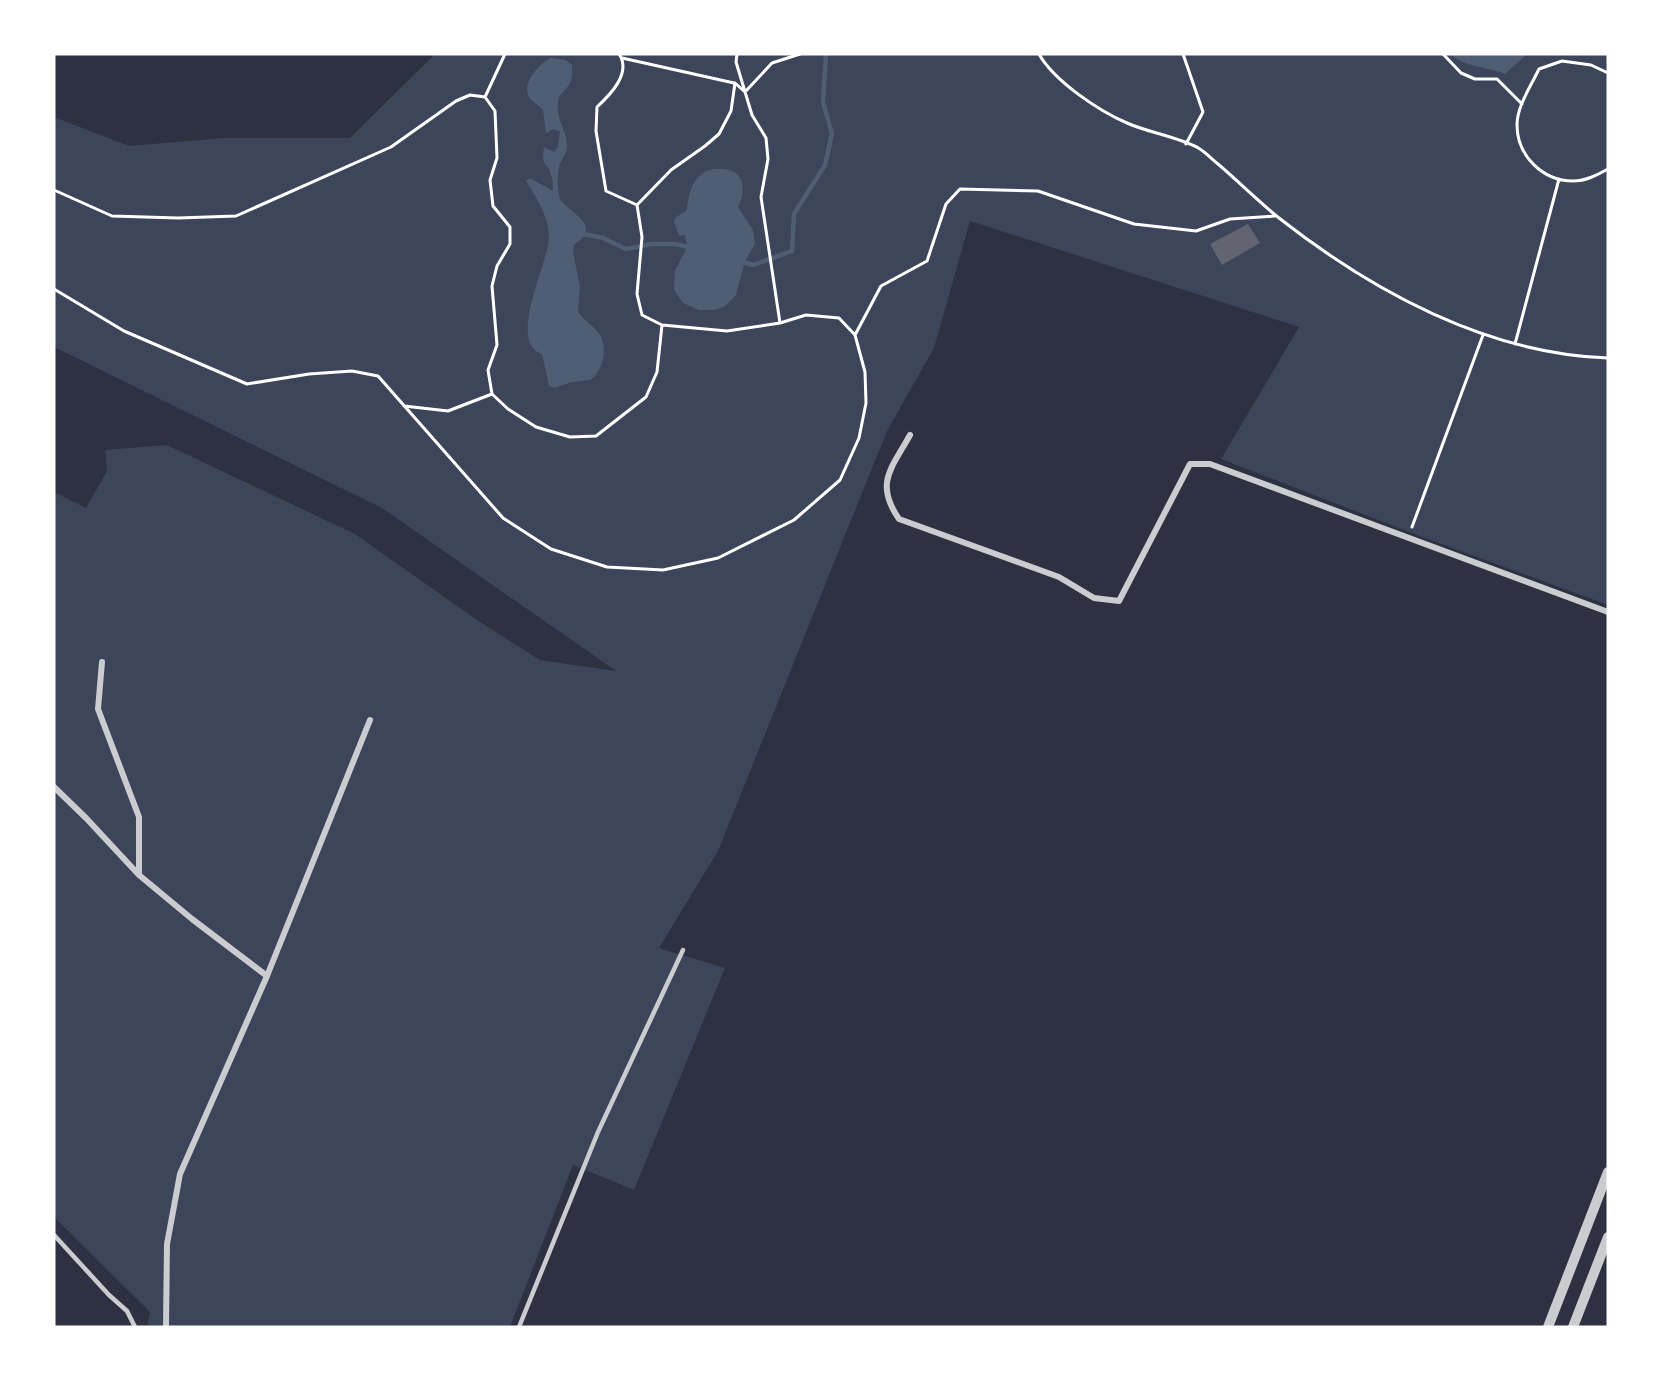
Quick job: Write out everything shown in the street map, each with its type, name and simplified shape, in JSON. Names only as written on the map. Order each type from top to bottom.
[{"type":"street","points":[[910,435],[886,478],[890,506],[899,519],[1059,577],[1094,598],[1119,601],[1190,464],[1210,464],[1608,612]]},
{"type":"street","points":[[102,662],[98,709],[139,817],[139,875]]},
{"type":"street","points":[[166,1327],[167,1244],[180,1174],[267,976],[370,720]]},
{"type":"street","points":[[54,787],[87,818],[139,875],[267,976]]},
{"type":"street","points":[[1548,1327],[1608,1172]]},
{"type":"street","points":[[1573,1327],[1608,1238]]},
{"type":"lane","points":[[519,1327],[598,1132],[683,950]]},
{"type":"lane","points":[[54,1235],[127,1311],[135,1327]]},
{"type":"path","points":[[485,97],[505,54]]},
{"type":"path","points":[[619,54],[622,58],[622,74],[612,93],[597,107],[596,131],[606,191],[637,206]]},
{"type":"path","points":[[737,54],[736,62],[752,115],[766,138],[768,159],[761,197],[780,323]]},
{"type":"path","points":[[745,92],[772,63],[800,54]]},
{"type":"path","points":[[1039,54],[1044,63],[1080,96],[1126,123],[1200,149],[1277,216],[1351,270],[1419,308],[1483,335],[1515,344],[1608,358]]},
{"type":"path","points":[[1183,54],[1203,112],[1186,144]]},
{"type":"path","points":[[1443,54],[1461,72],[1475,79],[1497,79],[1522,104]]},
{"type":"path","points":[[622,58],[735,83],[745,92]]},
{"type":"path","points":[[1608,73],[1591,65],[1562,61],[1539,69],[1522,104],[1517,123],[1519,141],[1527,158],[1540,171],[1560,179],[1574,181],[1592,178],[1608,169]]},
{"type":"path","points":[[637,206],[671,170],[719,134],[731,111],[735,83]]},
{"type":"path","points":[[54,190],[112,216],[178,218],[236,216],[391,147],[456,101],[470,95],[485,97],[495,111],[497,158],[490,180],[493,206],[510,227],[510,244],[497,266],[492,286],[497,345],[488,370],[492,394],[508,409],[536,427],[570,437],[596,436],[646,397],[657,372],[662,325]]},
{"type":"path","points":[[1515,344],[1560,179]]},
{"type":"path","points":[[855,335],[881,286],[927,261],[945,204],[960,189],[1038,191],[1134,224],[1196,231],[1230,219],[1277,216]]},
{"type":"path","points":[[54,289],[124,331],[247,384],[309,374],[352,371],[378,376],[503,518],[551,549],[607,567],[663,570],[718,558],[794,520],[840,480],[859,438],[866,403],[865,372],[855,335],[839,318],[806,315],[780,323],[727,331],[662,325],[642,315],[638,294],[642,237],[637,206]]},
{"type":"path","points":[[1407,538],[1483,335]]},
{"type":"path","points":[[404,406],[448,411],[492,394]]},
{"type":"shaded area","points":[[435,54],[1608,54],[1608,605],[1417,535],[1221,459],[1299,327],[970,221],[934,348],[887,431],[718,851],[659,948],[725,968],[634,1190],[573,1165],[510,1327],[147,1327],[150,1312],[54,1217],[54,492],[86,508],[107,471],[105,450],[167,445],[355,534],[480,622],[540,660],[616,671],[382,508],[54,347],[54,117],[129,146],[223,138],[350,138]]},
{"type":"shaded area","points":[[1450,54],[1527,54],[1505,74],[1463,62]]},
{"type":"shaded area","points":[[551,58],[566,60],[572,65],[571,80],[558,102],[558,114],[567,141],[566,153],[558,171],[559,196],[562,202],[585,224],[586,230],[583,237],[574,245],[573,252],[580,287],[578,312],[599,333],[604,348],[601,366],[590,380],[572,382],[554,388],[549,386],[542,354],[532,347],[528,335],[528,319],[549,237],[538,200],[526,181],[530,178],[553,191],[552,177],[544,162],[543,154],[544,147],[554,152],[558,146],[560,132],[553,129],[546,133],[543,110],[530,99],[527,92],[533,74]]},
{"type":"shaded area","points":[[714,169],[725,169],[739,176],[743,191],[738,207],[753,230],[755,244],[745,261],[736,295],[724,307],[715,310],[699,310],[683,303],[674,288],[675,271],[687,247],[685,235],[679,236],[674,222],[675,218],[687,210],[693,184],[701,174]]},
{"type":"building","points":[[1248,224],[1260,243],[1222,265],[1210,244]]},
{"type":"waterway","points":[[740,261],[753,265],[792,251],[794,214],[825,165],[832,134],[823,102],[826,54]]},
{"type":"waterway","points":[[584,234],[603,238],[626,249],[651,244],[675,244],[692,248]]}]
